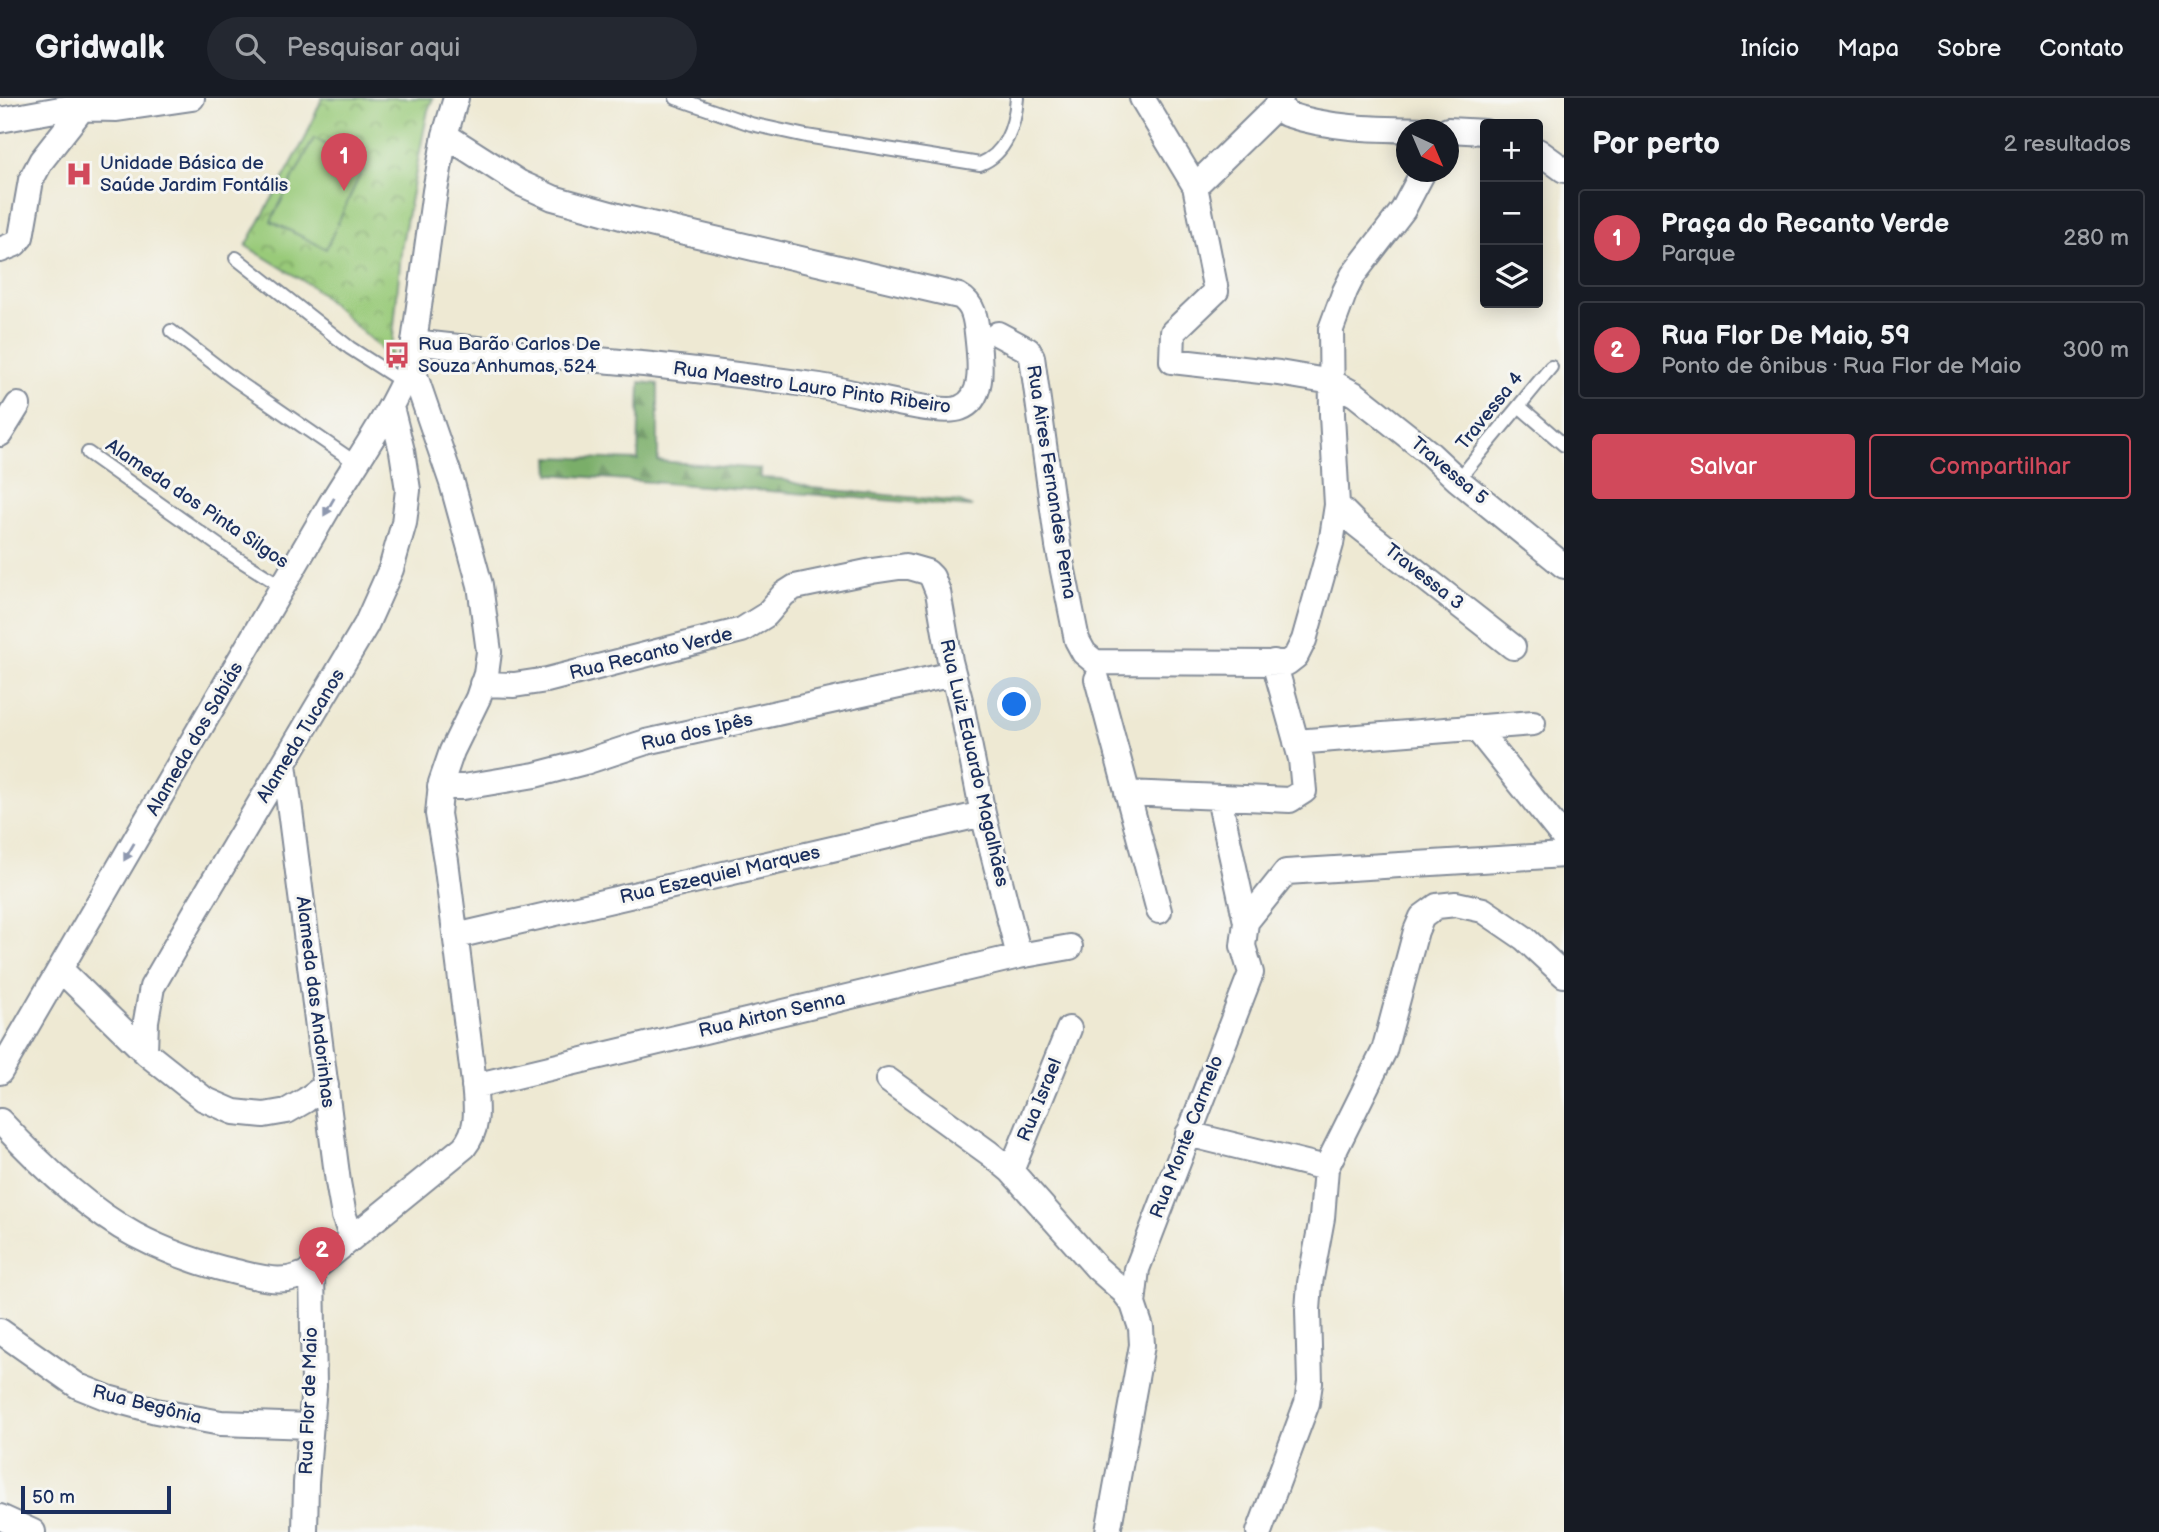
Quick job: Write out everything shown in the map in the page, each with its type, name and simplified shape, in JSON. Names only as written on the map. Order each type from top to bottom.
[{"type":"street","points":[[0,120],[87,103],[117,109],[192,98]]},
{"type":"street","points":[[0,1121],[41,1163],[107,1217],[135,1235],[213,1266],[258,1277],[290,1280],[312,1270],[472,1138],[477,1117],[474,1086],[438,814],[440,787],[452,751],[478,698],[489,652],[480,585],[452,483],[410,363],[435,191],[445,135],[456,98]]},
{"type":"street","points":[[1142,98],[1195,186],[1216,291],[1173,331],[1172,361],[1332,382]]},
{"type":"street","points":[[0,250],[15,244],[21,237],[31,180],[41,161],[87,103]]},
{"type":"street","points":[[1195,186],[1287,103],[1318,124],[1396,130]]},
{"type":"street","points":[[1459,131],[1480,132]]},
{"type":"street","name":"Rua Maestro Lauro Pinto Ribeiro","points":[[410,363],[476,350],[653,365],[809,385],[932,409],[959,409],[968,404],[979,387],[977,329],[971,306],[959,296],[625,218],[553,198],[520,183],[445,135]]},
{"type":"street","points":[[1543,155],[1564,170]]},
{"type":"street","points":[[1128,793],[1290,800],[1304,791],[1301,759],[1274,662],[1287,663],[1296,656],[1304,640],[1331,544],[1337,505],[1331,329],[1353,275],[1403,210],[1418,182]]},
{"type":"street","name":"Rua Aires Fernandes Perna","points":[[998,334],[1028,350],[1032,357],[1058,547],[1077,639],[1089,658],[1095,662],[1274,662]]},
{"type":"street","name":"Alameda dos Sabiás","points":[[0,1072],[391,407],[410,363]]},
{"type":"street","name":"Travessa 5","points":[[1332,382],[1356,396],[1428,452],[1458,480],[1564,566]]},
{"type":"street","points":[[0,434],[18,405]]},
{"type":"street","name":"Alameda Tucanos","points":[[145,1052],[146,1021],[152,988],[366,625],[391,569],[404,523],[408,490],[391,407]]},
{"type":"street","name":"Travessa 3","points":[[1337,505],[1356,524],[1513,647]]},
{"type":"street","name":"Rua Recanto Verde","points":[[482,684],[514,685],[547,680],[742,630],[766,615],[784,594],[795,587],[906,566],[927,572]]},
{"type":"street","name":"Rua Luiz Eduardo Magalhães","points":[[927,572],[938,592],[983,814],[1019,956]]},
{"type":"street","name":"Rua dos Ipês","points":[[440,787],[463,787],[535,775],[646,742],[953,674]]},
{"type":"street","points":[[1097,679],[1159,911]]},
{"type":"street","points":[[1296,742],[1533,723]]},
{"type":"street","points":[[1476,728],[1564,838]]},
{"type":"street","name":"Alameda das Andorinhas","points":[[284,764],[340,1194],[352,1238]]},
{"type":"street","points":[[1219,798],[1246,922]]},
{"type":"street","name":"Rua Eszequiel Marques","points":[[456,936],[983,814]]},
{"type":"street","points":[[1246,922],[1286,872],[1564,855]]},
{"type":"street","points":[[1259,1532],[1307,1402],[1310,1383],[1310,1283],[1322,1218],[1326,1168],[1384,1051],[1422,917],[1437,906],[1456,904],[1483,910],[1524,938],[1564,975]]},
{"type":"street","name":"Rua Monte Carmelo","points":[[1133,1304],[1137,1269],[1251,973],[1243,946],[1246,922]]},
{"type":"street","name":"Rua Airton Senna","points":[[474,1086],[1019,956],[1070,947]]},
{"type":"street","points":[[61,970],[145,1052],[204,1099],[234,1112],[264,1115],[288,1111],[326,1085]]},
{"type":"street","name":"Rua Israel","points":[[1011,1171],[1069,1029]]},
{"type":"street","points":[[888,1080],[1011,1171],[1097,1268],[1123,1291],[1133,1304],[1141,1328],[1142,1345],[1108,1532]]},
{"type":"street","points":[[1188,1134],[1326,1168]]},
{"type":"street","name":"Rua Flor de Maio","points":[[305,1532],[314,1386],[312,1270]]},
{"type":"street","name":"Rua Begônia","points":[[0,1331],[78,1386],[108,1398],[156,1411],[221,1423],[311,1426]]},
{"type":"street","points":[[0,1517],[33,1532]]},
{"type":"lane","points":[[676,98],[702,103],[751,124],[806,136],[980,164],[999,153],[1008,138],[1017,98]]},
{"type":"lane","points":[[236,258],[350,348],[410,363]]},
{"type":"lane","points":[[172,331],[234,379],[356,463]]},
{"type":"lane","name":"Travessa 4","points":[[1458,480],[1551,367]]},
{"type":"lane","points":[[1519,406],[1564,444]]},
{"type":"lane","name":"Alameda dos Pinta Silgos","points":[[88,453],[232,555],[284,587]]},
{"type":"green space","points":[[322,98],[433,98],[428,110],[402,243],[391,358],[313,287],[246,246],[305,139]]},
{"type":"green space","points":[[314,138],[364,166],[326,249],[271,221]]},
{"type":"green space","points":[[640,382],[658,384],[658,461],[761,469],[761,478],[781,479],[812,488],[960,502],[972,507],[550,474],[549,457],[638,460]]},
{"type":"place","name":"Unidade Básica de Saúde Jardim Fontális","points":[[79,174]]},
{"type":"place","name":"Praça do Recanto Verde","points":[[344,191]]},
{"type":"place","name":"Rua Barão Carlos De Souza Anhumas, 524","points":[[397,355]]},
{"type":"place","name":"Rua Flor De Maio, 59","points":[[322,1285]]}]
